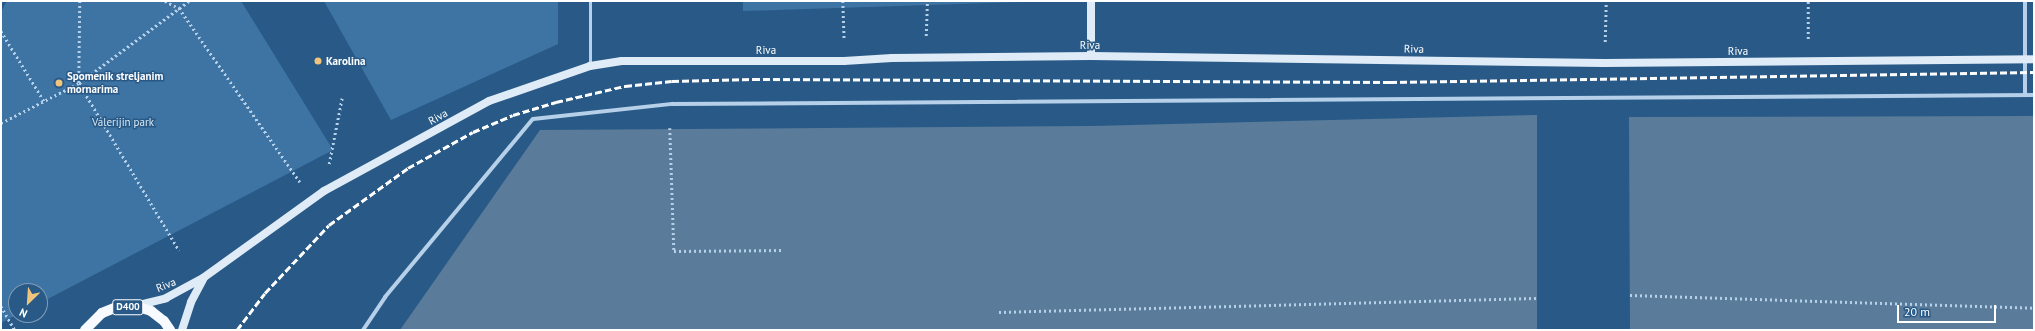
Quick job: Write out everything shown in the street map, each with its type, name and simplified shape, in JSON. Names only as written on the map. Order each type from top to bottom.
[{"type":"main road","points":[[1091,1],[1091,56]]},
{"type":"main road","name":"Riva","points":[[135,306],[166,298],[203,278],[312,199],[489,101],[590,66],[622,61],[844,61],[926,57],[1091,56],[1604,63],[2030,59]]},
{"type":"main road","name":"Riva","points":[[182,330],[191,302],[203,278]]},
{"type":"main road","name":"D400","points":[[78,330],[87,327],[102,313],[112,309],[135,306],[151,311],[164,321],[170,330]]},
{"type":"street","points":[[2025,1],[2030,59],[2025,95]]},
{"type":"street","points":[[363,330],[385,297],[533,118],[672,104],[2034,95]]},
{"type":"lane","points":[[590,1],[590,66]]},
{"type":"path","points":[[80,1],[79,83],[179,250]]},
{"type":"path","points":[[165,1],[179,8],[312,199]]},
{"type":"path","points":[[1,123],[79,83],[189,1]]},
{"type":"path","points":[[844,1],[844,61]]},
{"type":"path","points":[[926,57],[927,1]]},
{"type":"path","points":[[1808,1],[1808,61]]},
{"type":"path","points":[[1,32],[44,101]]},
{"type":"path","points":[[324,192],[342,98]]},
{"type":"path","points":[[670,128],[674,251],[782,250]]},
{"type":"path","points":[[1630,295],[2034,308]]},
{"type":"path","points":[[999,312],[1538,298]]},
{"type":"path","points":[[1,306],[16,330]]},
{"type":"green space","name":"Valerijin park","points":[[7,1],[241,1],[333,150],[48,299],[48,283],[8,283],[8,319],[1,323],[1,12]]},
{"type":"green space","points":[[324,1],[558,1],[558,44],[391,120]]},
{"type":"green space","points":[[743,1],[1051,1],[743,11]]},
{"type":"shaded area","points":[[1537,115],[1537,330],[400,330],[540,130],[1092,126]]},
{"type":"shaded area","points":[[2034,116],[2034,330],[1630,330],[1629,117]]},
{"type":"railway","points":[[237,330],[265,293],[329,225],[408,168],[473,132],[513,115],[556,102],[625,86],[672,81],[753,79],[1390,82],[2034,72]]},
{"type":"place","name":"Karolina","points":[[318,61]]},
{"type":"place","name":"Spomenik streljanim mornarima","points":[[59,83]]}]
